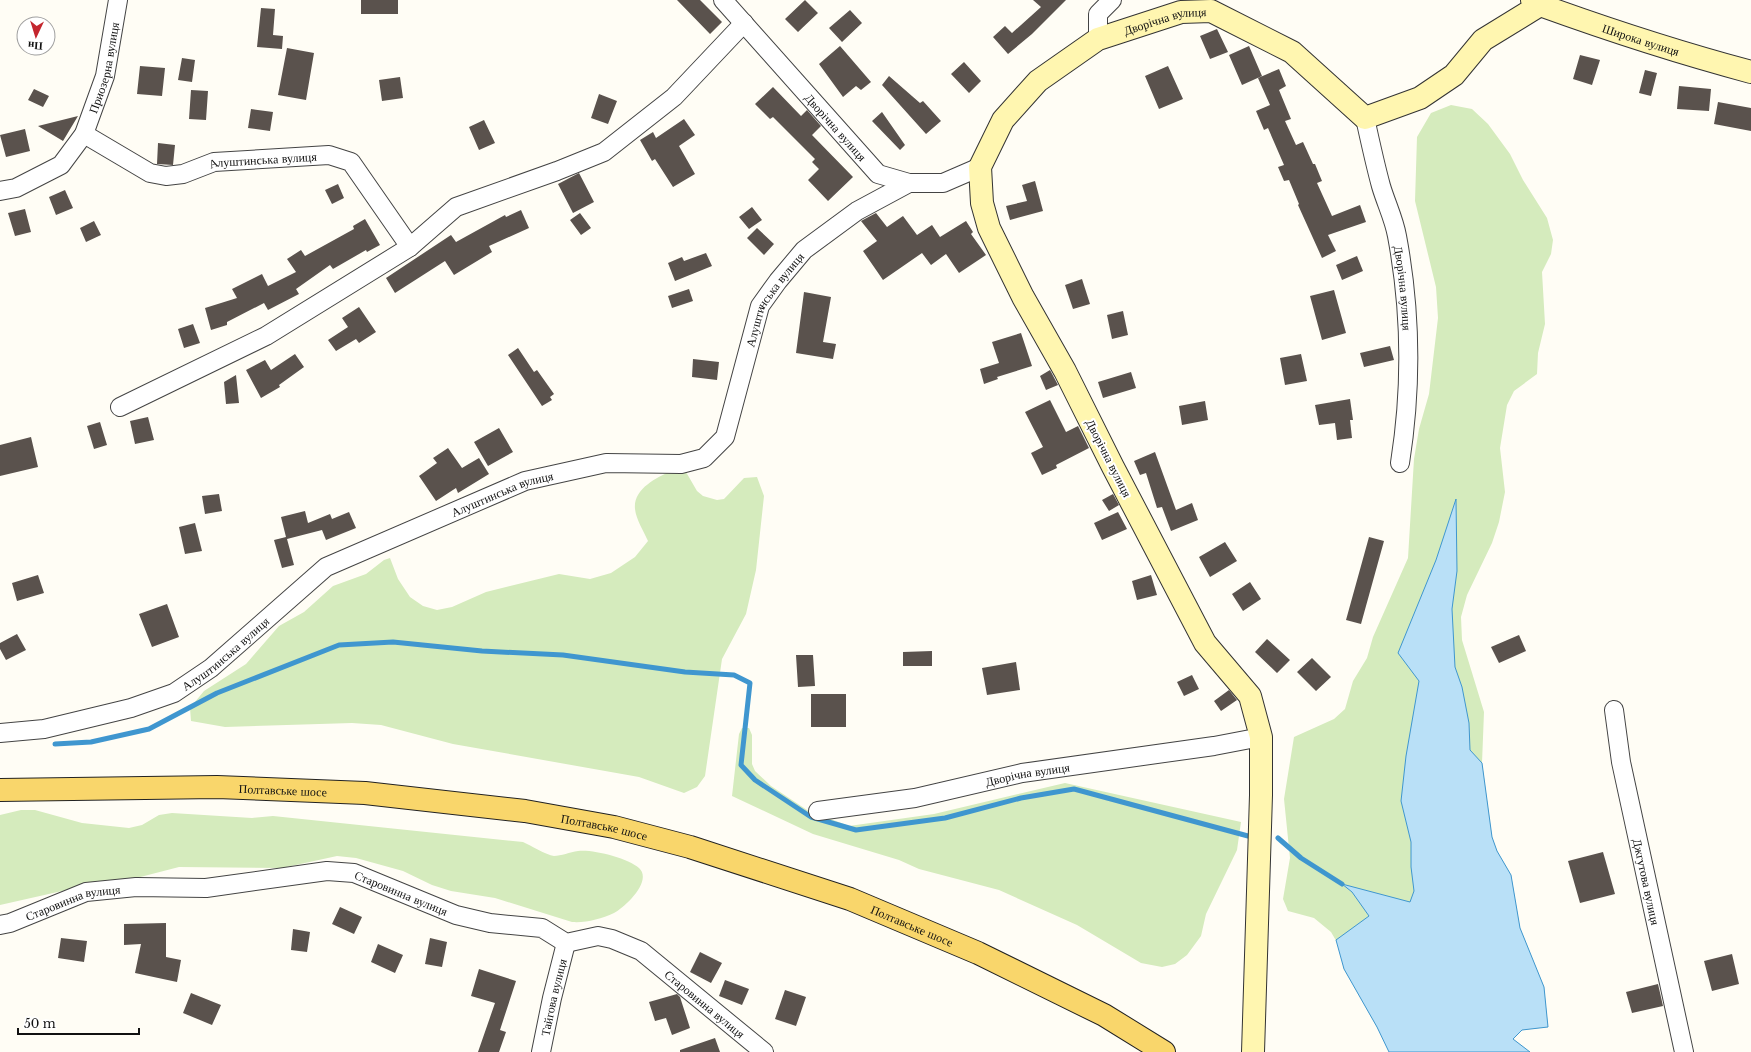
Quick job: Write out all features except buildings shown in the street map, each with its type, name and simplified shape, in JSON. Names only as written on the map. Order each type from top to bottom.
[{"type":"main road","name":"Полтавське шосе","points":[[0,790],[217,787],[365,793],[525,810],[614,827],[690,848],[850,899],[978,953],[1104,1015],[1164,1052]]},
{"type":"street","name":"Приозерна вулиця","points":[[0,191],[16,188],[61,165],[84,134],[105,76],[118,0]]},
{"type":"street","name":"Дворічна вулиця","points":[[723,0],[878,174],[909,184],[943,183],[980,167]]},
{"type":"street","points":[[1098,39],[1098,14],[1112,0]]},
{"type":"street","points":[[1365,118],[1420,98],[1454,75],[1483,40],[1536,2]]},
{"type":"street","name":"Широка вулиця","points":[[1536,2],[1593,24],[1751,72]]},
{"type":"street","name":"Дворічна вулиця","points":[[1253,1052],[1261,795],[1261,737],[1250,696],[1204,643],[1065,371],[1023,297],[989,228],[982,203],[980,167],[1003,120],[1038,81],[1098,39],[1181,12],[1211,11],[1292,52],[1365,118],[1381,187],[1397,234],[1407,293],[1409,379],[1406,422],[1400,463]]},
{"type":"street","points":[[120,407],[266,336],[410,247],[456,207],[557,171],[604,152],[674,97],[744,23]]},
{"type":"street","name":"Алуштинська вулиця","points":[[84,134],[150,173],[166,176],[183,174],[214,162],[329,155],[340,158],[351,162],[410,247]]},
{"type":"street","name":"Алуштинська вулиця","points":[[0,733],[44,728],[116,712],[174,693],[211,668],[326,567],[525,481],[606,463],[681,464],[704,458],[725,436],[760,306],[778,280],[804,250],[858,211],[909,184]]},
{"type":"street","name":"Джгутова вулиця","points":[[1614,710],[1621,762],[1684,1052]]},
{"type":"street","name":"Дворічна вулиця","points":[[818,811],[915,798],[1022,773],[1214,746],[1261,737]]},
{"type":"street","name":"Старовинна вулиця","points":[[0,925],[10,923],[86,892],[136,887],[206,888],[327,871],[354,873],[456,915],[490,923],[542,928],[566,943],[598,936],[612,938],[640,951],[764,1052]]},
{"type":"street","name":"Тайгова вулиця","points":[[541,1052],[552,998],[566,943]]},
{"type":"green space","points":[[1451,105],[1472,109],[1488,124],[1510,154],[1523,180],[1547,218],[1553,240],[1551,254],[1542,272],[1545,324],[1538,353],[1537,374],[1514,391],[1507,405],[1500,448],[1505,492],[1499,522],[1492,543],[1467,595],[1461,617],[1462,640],[1484,712],[1482,763],[1492,837],[1497,851],[1511,875],[1520,928],[1544,987],[1548,1027],[1522,1030],[1513,1039],[1530,1052],[1391,1052],[1344,969],[1338,944],[1331,932],[1314,918],[1288,911],[1283,899],[1290,858],[1284,799],[1294,737],[1334,719],[1345,709],[1353,681],[1367,658],[1373,637],[1408,558],[1414,459],[1419,429],[1429,394],[1438,318],[1436,287],[1415,201],[1417,137],[1431,113]]},
{"type":"green space","points":[[671,471],[686,472],[697,491],[703,496],[717,500],[724,499],[744,478],[757,477],[764,496],[756,570],[746,614],[722,659],[705,776],[697,787],[684,793],[639,777],[453,744],[381,725],[352,723],[225,727],[191,721],[190,708],[204,691],[246,664],[279,626],[304,612],[333,586],[366,574],[384,560],[390,558],[398,579],[410,597],[423,606],[437,610],[452,607],[486,592],[559,574],[590,579],[611,573],[635,557],[648,541],[638,521],[635,509],[635,502],[638,496],[652,481]]},
{"type":"green space","points":[[742,728],[749,728],[752,735],[752,764],[755,771],[771,786],[807,810],[849,826],[934,814],[1065,783],[1241,822],[1237,850],[1206,914],[1201,936],[1187,955],[1175,964],[1162,967],[1141,963],[1077,925],[999,890],[919,869],[899,860],[813,834],[732,796],[739,734]]},
{"type":"green space","points":[[21,810],[35,810],[82,823],[129,828],[142,825],[159,815],[172,813],[252,818],[273,816],[523,842],[554,856],[575,852],[592,851],[619,858],[634,864],[639,868],[642,873],[643,880],[636,893],[619,910],[599,919],[577,922],[572,922],[495,898],[451,891],[432,885],[403,871],[356,858],[337,856],[282,868],[179,867],[121,882],[62,891],[0,905],[0,815]]},
{"type":"water","points":[[1456,499],[1457,571],[1452,609],[1455,667],[1462,687],[1469,723],[1470,750],[1482,763],[1492,837],[1497,851],[1511,875],[1520,928],[1544,987],[1548,1027],[1522,1030],[1513,1039],[1530,1052],[1389,1052],[1377,1027],[1344,969],[1336,940],[1369,916],[1352,892],[1342,884],[1410,902],[1414,891],[1411,867],[1411,842],[1401,801],[1406,756],[1419,681],[1398,653],[1436,560]]},
{"type":"waterway","points":[[55,744],[91,742],[149,729],[217,693],[339,645],[393,642],[482,651],[563,655],[685,672],[734,675],[750,683],[741,765],[755,780],[811,817],[856,830],[945,818],[1021,798],[1074,789],[1248,836]]},
{"type":"waterway","points":[[1278,838],[1301,858],[1342,884]]}]
